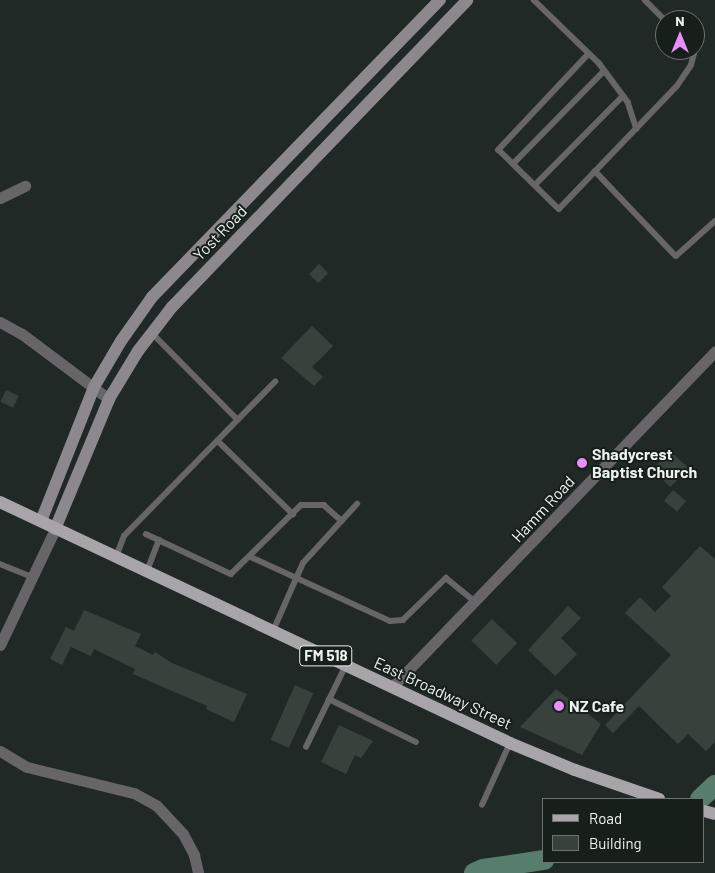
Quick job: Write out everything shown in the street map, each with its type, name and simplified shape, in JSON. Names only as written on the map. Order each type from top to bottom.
[{"type":"main road","name":"Yost Road","points":[[41,521],[94,387],[152,297],[440,0]]},
{"type":"main road","name":"Yost Road","points":[[55,529],[109,399],[152,333],[172,307],[467,0]]},
{"type":"main road","points":[[406,35],[420,49]]},
{"type":"main road","points":[[256,190],[270,204]]},
{"type":"main road","points":[[136,320],[152,333]]},
{"type":"main road","name":"East Broadway Street","points":[[1,505],[41,521],[510,743],[575,770],[655,798]]},
{"type":"street","points":[[0,198],[25,186]]},
{"type":"street","points":[[0,322],[109,399]]},
{"type":"street","name":"Hamm Road","points":[[392,687],[715,351]]},
{"type":"street","points":[[0,645],[34,578],[55,529]]},
{"type":"street","points":[[0,751],[27,767],[134,793],[157,806],[183,834],[194,855],[198,873]]},
{"type":"lane","points":[[534,0],[604,71],[628,102],[637,129]]},
{"type":"lane","points":[[645,0],[655,10]]},
{"type":"lane","points":[[589,54],[499,150],[559,209],[677,86],[692,60]]},
{"type":"lane","points":[[513,164],[604,71]]},
{"type":"lane","points":[[535,185],[623,96]]},
{"type":"lane","points":[[595,172],[676,256],[715,220]]},
{"type":"lane","points":[[152,333],[238,420]]},
{"type":"lane","points":[[116,557],[124,536],[275,382]]},
{"type":"lane","points":[[218,441],[292,514]]},
{"type":"lane","points":[[273,631],[302,563],[357,504]]},
{"type":"lane","points":[[146,534],[231,574],[251,557],[301,506],[324,505],[342,521]]},
{"type":"lane","points":[[147,572],[159,540]]},
{"type":"lane","points":[[251,557],[390,621],[403,620],[446,578],[475,602]]},
{"type":"lane","points":[[0,564],[34,578]]},
{"type":"lane","points":[[306,747],[346,665]]},
{"type":"lane","points":[[329,699],[416,742]]},
{"type":"lane","points":[[482,805],[510,743]]},
{"type":"building","points":[[319,264],[328,273],[318,283],[309,274]]},
{"type":"building","points":[[312,326],[333,346],[312,367],[323,377],[314,386],[281,358]]},
{"type":"building","points":[[6,390],[19,396],[13,408],[1,402]]},
{"type":"building","points":[[670,451],[688,468],[671,487],[652,470]]},
{"type":"building","points":[[673,490],[686,501],[677,512],[664,501]]},
{"type":"building","points":[[700,546],[715,559],[715,742],[706,751],[688,734],[678,744],[639,706],[613,733],[605,725],[671,655],[625,613],[640,597],[655,612],[671,596],[662,587]]},
{"type":"building","points":[[568,606],[581,618],[561,638],[577,654],[555,676],[528,650]]},
{"type":"building","points":[[84,610],[141,634],[135,646],[153,655],[155,652],[172,663],[247,694],[234,722],[206,709],[207,706],[133,674],[135,669],[94,649],[91,656],[71,647],[62,665],[50,659],[66,627],[74,631]]},
{"type":"building","points":[[492,619],[517,643],[496,665],[471,641]]},
{"type":"building","points":[[295,685],[313,693],[289,748],[271,740]]},
{"type":"building","name":"NZ Cafe","points":[[556,689],[601,724],[582,755],[520,727]]},
{"type":"building","points":[[339,725],[373,741],[361,758],[355,755],[346,774],[321,762]]},
{"type":"waterway","points":[[701,798],[715,785]]},
{"type":"waterway","points":[[474,873],[483,869],[542,860]]},
{"type":"place","name":"Shadycrest Baptist Church","points":[[582,463]]},
{"type":"place","name":"NZ Cafe","points":[[559,706]]}]
